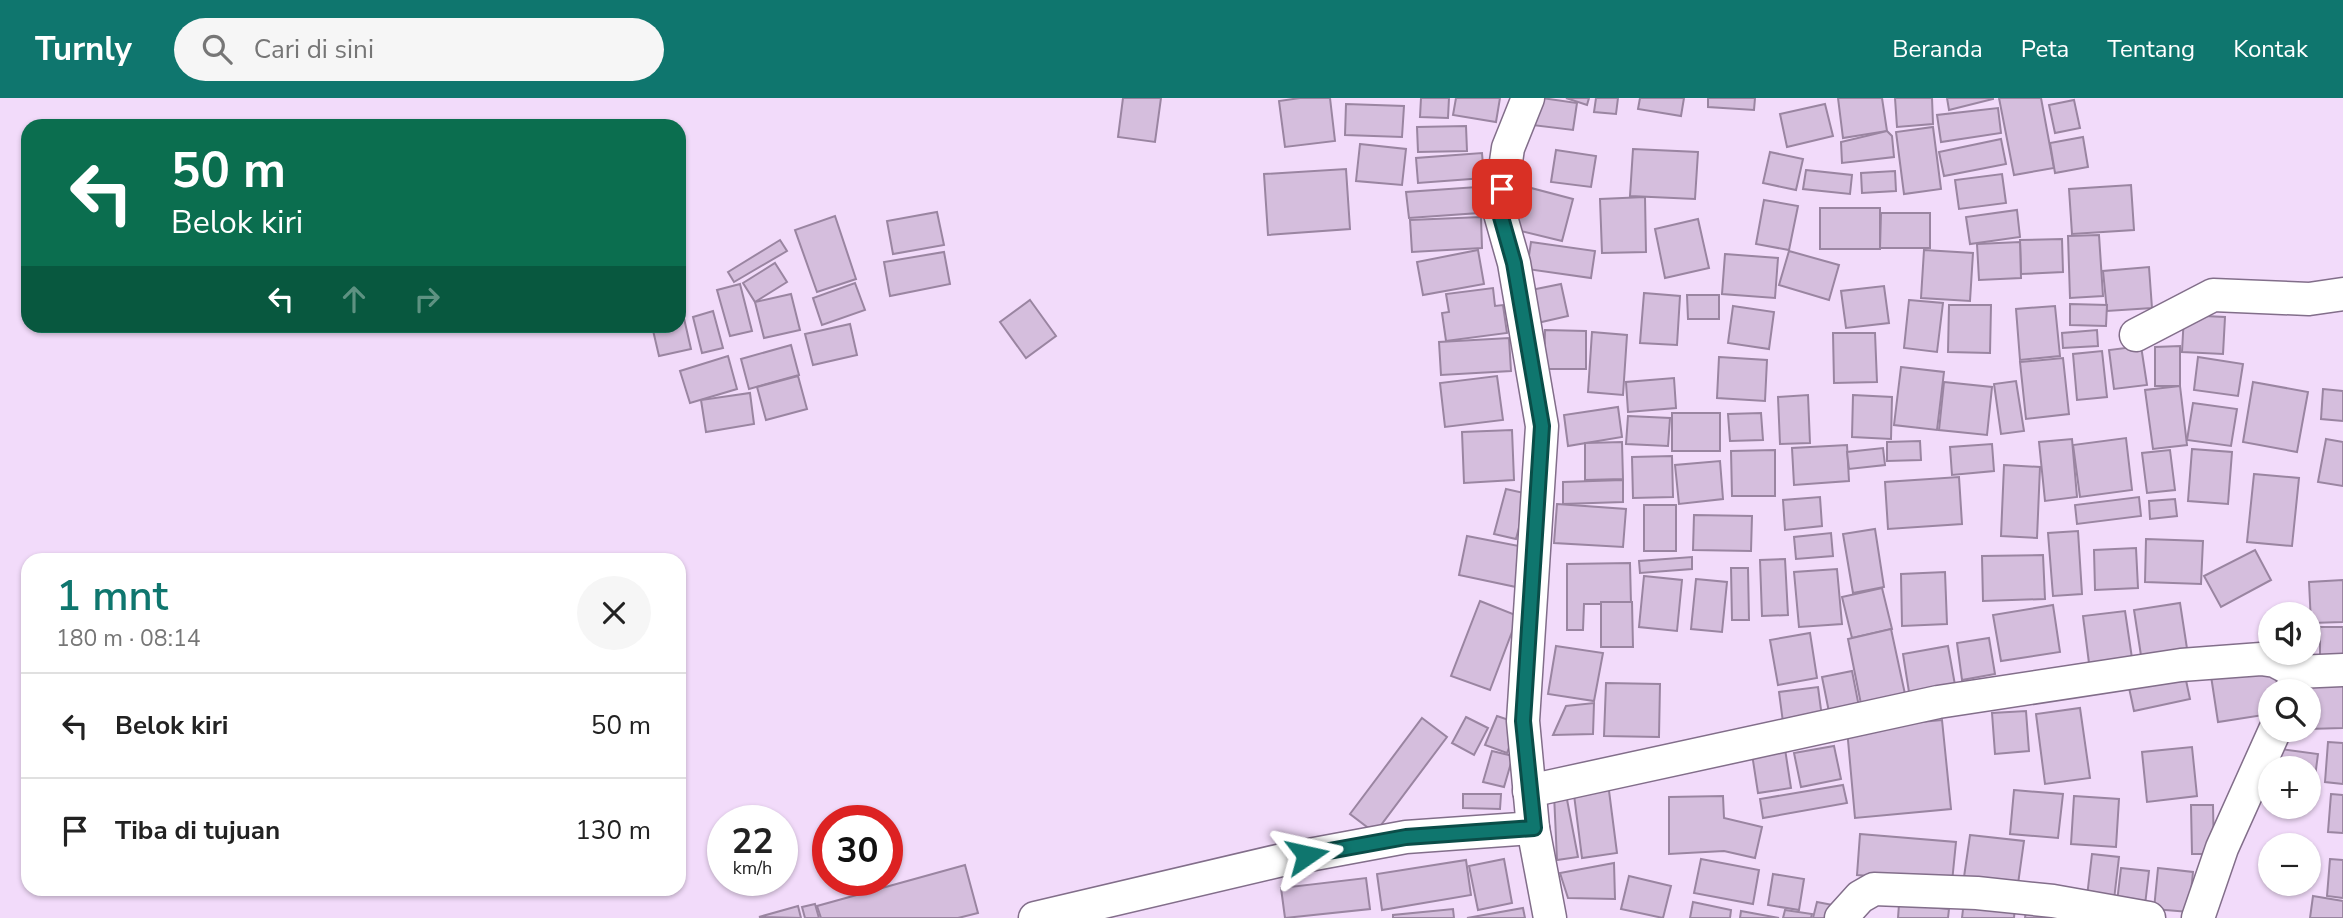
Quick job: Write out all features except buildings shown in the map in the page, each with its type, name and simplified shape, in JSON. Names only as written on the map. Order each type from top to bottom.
[{"type":"street","points":[[1528,98],[1508,148],[1499,210],[1514,263],[1542,426],[1523,721],[1534,828],[1550,918]]},
{"type":"street","points":[[2136,335],[2222,293],[2309,299],[2343,294]]},
{"type":"street","points":[[1529,791],[1938,702],[2181,665],[2261,659],[2276,661],[2291,679]]},
{"type":"street","points":[[2306,679],[2343,670]]},
{"type":"street","points":[[2198,918],[2222,848],[2270,742]]},
{"type":"street","points":[[1035,918],[1282,860],[1406,837],[1534,828]]},
{"type":"street","points":[[1842,918],[1860,897],[1874,889],[2002,896],[2149,918]]},
{"type":"route","points":[[1307,855],[1406,837],[1534,828],[1523,721],[1527,624],[1542,426],[1514,263],[1499,210],[1502,189]]}]
